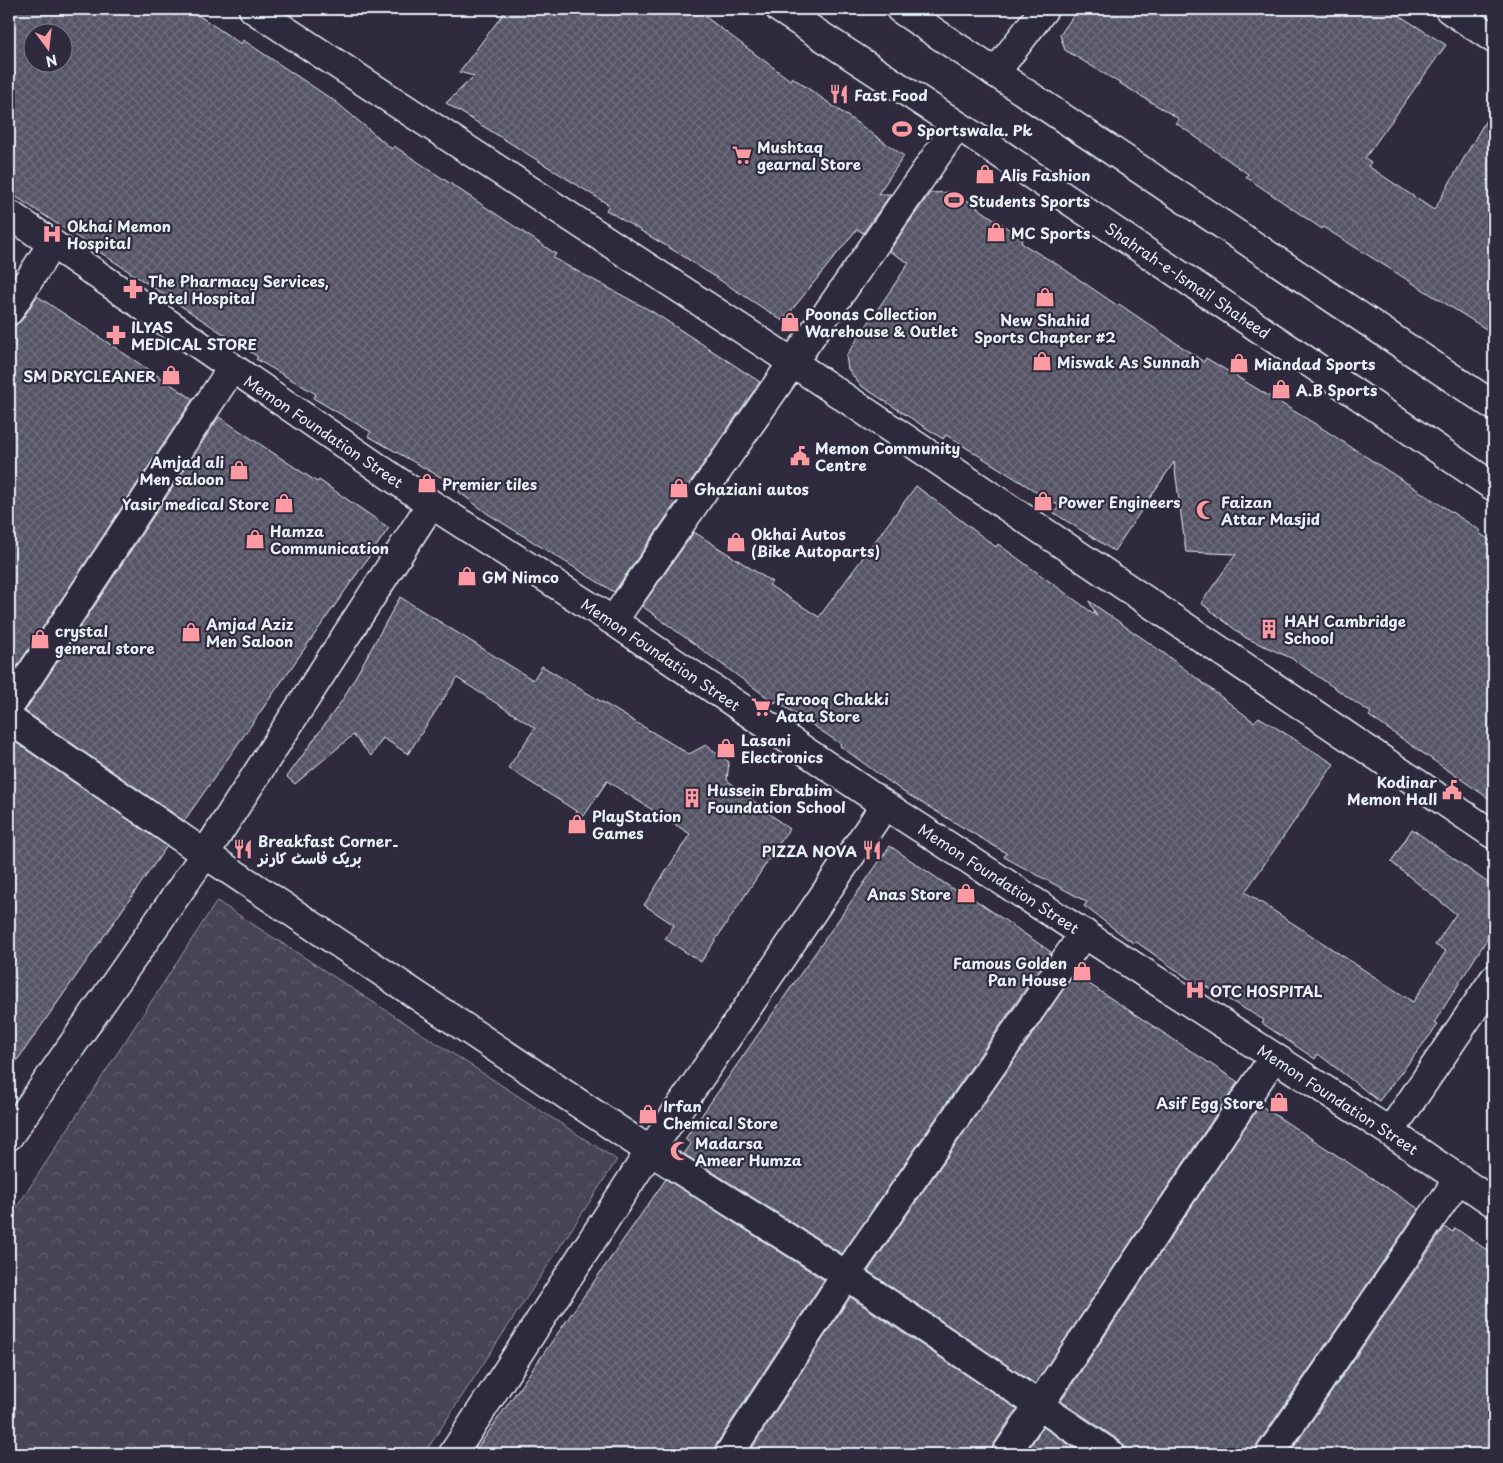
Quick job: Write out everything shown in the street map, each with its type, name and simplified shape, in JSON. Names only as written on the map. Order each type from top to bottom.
[{"type":"street","points":[[253,9],[792,362],[1494,835]]},
{"type":"street","name":"Shahrah-e-Ismail Shaheed","points":[[780,9],[1494,487]]},
{"type":"street","points":[[900,9],[1494,406]]},
{"type":"street","points":[[995,73],[1044,9]]},
{"type":"street","points":[[1449,9],[1494,39]]},
{"type":"street","points":[[613,621],[957,126]]},
{"type":"street","name":"Memon Foundation Street","points":[[9,214],[431,504],[613,621],[885,805],[1390,1132],[1494,1202]]},
{"type":"street","points":[[9,311],[52,244]]},
{"type":"street","points":[[9,707],[232,368]]},
{"type":"street","points":[[9,1136],[206,854],[431,504]]},
{"type":"street","points":[[9,719],[206,854],[650,1151],[846,1275],[1111,1454]]},
{"type":"street","points":[[453,1454],[650,1151],[885,805]]},
{"type":"street","points":[[729,1454],[846,1275],[1084,933]]},
{"type":"street","points":[[1390,1132],[1494,979]]},
{"type":"street","points":[[1006,1454],[1274,1057]]},
{"type":"street","points":[[1270,1454],[1459,1178]]},
{"type":"green space","points":[[217,901],[617,1160],[424,1454],[9,1454],[9,1219]]},
{"type":"building","points":[[9,9],[189,9],[241,44],[243,40],[336,102],[392,149],[394,146],[556,254],[553,258],[653,312],[760,382],[614,592],[488,514],[459,492],[460,488],[368,436],[371,432],[313,398],[316,394],[256,359],[258,357],[9,192]]},
{"type":"building","points":[[507,9],[695,9],[790,80],[792,77],[904,156],[878,194],[891,194],[863,233],[857,229],[783,321],[678,253],[606,210],[609,205],[446,103],[474,76],[459,72]]},
{"type":"building","points":[[1078,9],[1389,9],[1446,45],[1365,158],[1371,162],[1368,166],[1434,210],[1494,106],[1494,334],[1323,227],[1322,229],[1246,177],[1248,174],[1176,123],[1179,119],[1065,50],[1060,35]]},
{"type":"building","points":[[955,192],[1023,239],[1021,243],[1058,265],[1118,306],[1119,304],[1204,362],[1206,358],[1317,425],[1481,531],[1479,533],[1494,543],[1494,802],[1369,716],[1371,713],[1291,658],[1246,638],[1201,603],[1236,554],[1186,552],[1174,462],[1114,551],[1054,513],[1059,506],[946,435],[943,439],[860,385],[848,369],[846,356],[909,263],[889,251],[930,193]]},
{"type":"building","points":[[37,296],[193,399],[9,679],[9,327],[16,325],[22,320]]},
{"type":"building","points":[[219,417],[317,482],[319,480],[389,528],[184,821],[25,711]]},
{"type":"building","points":[[916,486],[996,547],[998,544],[1097,616],[1089,601],[1165,654],[1254,722],[1259,717],[1334,764],[1245,892],[1413,1002],[1446,951],[1435,945],[1456,914],[1391,862],[1412,829],[1494,887],[1494,928],[1434,1023],[1438,1025],[1379,1101],[1318,1054],[1315,1059],[1262,1023],[1264,1020],[1198,982],[1196,984],[1135,941],[1133,943],[1084,906],[1087,902],[1004,857],[1006,853],[902,791],[840,746],[841,744],[776,701],[775,703],[642,606],[694,532],[772,582],[769,585],[819,617]]},
{"type":"building","name":"Hussein Ebrabim Foundation School","points":[[400,597],[533,680],[542,666],[689,754],[706,745],[729,762],[727,780],[789,829],[701,962],[665,939],[674,925],[644,905],[690,834],[607,781],[584,816],[508,768],[535,728],[457,678],[408,754],[383,738],[371,756],[353,735],[295,784],[287,777],[343,699]]},
{"type":"building","points":[[9,738],[167,846],[9,1072]]},
{"type":"building","points":[[890,846],[969,900],[971,897],[1051,952],[842,1254],[684,1154],[691,1144],[685,1139]]},
{"type":"building","points":[[1074,974],[1238,1082],[1035,1384],[868,1271]]},
{"type":"building","points":[[1260,1105],[1419,1209],[1257,1445],[1255,1454],[1126,1454],[1125,1447],[1120,1441],[1061,1401]]},
{"type":"building","points":[[666,1179],[824,1280],[716,1445],[714,1454],[473,1454]]},
{"type":"building","points":[[1445,1227],[1453,1232],[1455,1228],[1494,1255],[1494,1454],[1289,1454]]},
{"type":"building","points":[[850,1297],[1017,1409],[993,1445],[991,1454],[748,1454]]},
{"type":"building","points":[[1043,1427],[1083,1454],[1025,1454]]},
{"type":"place","name":"Fast Food","points":[[839,94]]},
{"type":"place","name":"Sportswala. Pk","points":[[902,129]]},
{"type":"place","name":"Mushtaq gearnal Store","points":[[742,155]]},
{"type":"place","name":"Alis Fashion","points":[[985,174]]},
{"type":"place","name":"Students Sports","points":[[954,200]]},
{"type":"place","name":"MC Sports","points":[[996,232]]},
{"type":"place","name":"Okhai Memon Hospital","points":[[52,234]]},
{"type":"place","name":"The Pharmacy Services, Patel Hospital","points":[[133,289]]},
{"type":"place","name":"New Shahid Sports Chapter #2","points":[[1045,297]]},
{"type":"place","name":"Poonas Collection Warehouse & Outlet","points":[[790,322]]},
{"type":"place","name":"ILYAS MEDICAL STORE","points":[[116,335]]},
{"type":"place","name":"Miswak As Sunnah","points":[[1042,361]]},
{"type":"place","name":"Miandad Sports","points":[[1239,363]]},
{"type":"place","name":"SM DRYCLEANER","points":[[171,375]]},
{"type":"place","name":"A.B Sports","points":[[1281,389]]},
{"type":"place","name":"Memon Community Centre","points":[[800,456]]},
{"type":"place","name":"Amjad ali Men saloon","points":[[239,470]]},
{"type":"place","name":"Premier tiles","points":[[427,483]]},
{"type":"place","name":"Ghaziani autos","points":[[679,488]]},
{"type":"place","name":"Power Engineers","points":[[1043,501]]},
{"type":"place","name":"Yasir medical Store","points":[[284,503]]},
{"type":"place","name":"Faizan Attar Masjid","points":[[1206,510]]},
{"type":"place","name":"Hamza Communication","points":[[255,539]]},
{"type":"place","name":"Okhai Autos (Bike Autoparts)","points":[[736,542]]},
{"type":"place","name":"GM Nimco","points":[[467,576]]},
{"type":"place","name":"HAH Cambridge School","points":[[1269,629]]},
{"type":"place","name":"Amjad Aziz Men Saloon","points":[[191,632]]},
{"type":"place","name":"crystal general store","points":[[40,639]]},
{"type":"place","name":"Farooq Chakki Aata Store","points":[[761,707]]},
{"type":"place","name":"Lasani Electronics","points":[[726,748]]},
{"type":"place","name":"Kodinar Memon Hall","points":[[1452,790]]},
{"type":"place","name":"Hussein Ebrabim Foundation School","points":[[692,798]]},
{"type":"place","name":"PlayStation Games","points":[[577,824]]},
{"type":"place","name":"Breakfast Corner۔ بریک فاسٹ کارنر","points":[[243,849]]},
{"type":"place","name":"PIZZA NOVA","points":[[872,850]]},
{"type":"place","name":"Anas Store","points":[[966,893]]},
{"type":"place","name":"Famous Golden Pan House","points":[[1082,971]]},
{"type":"place","name":"OTC HOSPITAL","points":[[1195,990]]},
{"type":"place","name":"Asif Egg Store","points":[[1279,1102]]},
{"type":"place","name":"Irfan Chemical Store","points":[[648,1114]]},
{"type":"place","name":"Madarsa Ameer Humza","points":[[680,1151]]}]
